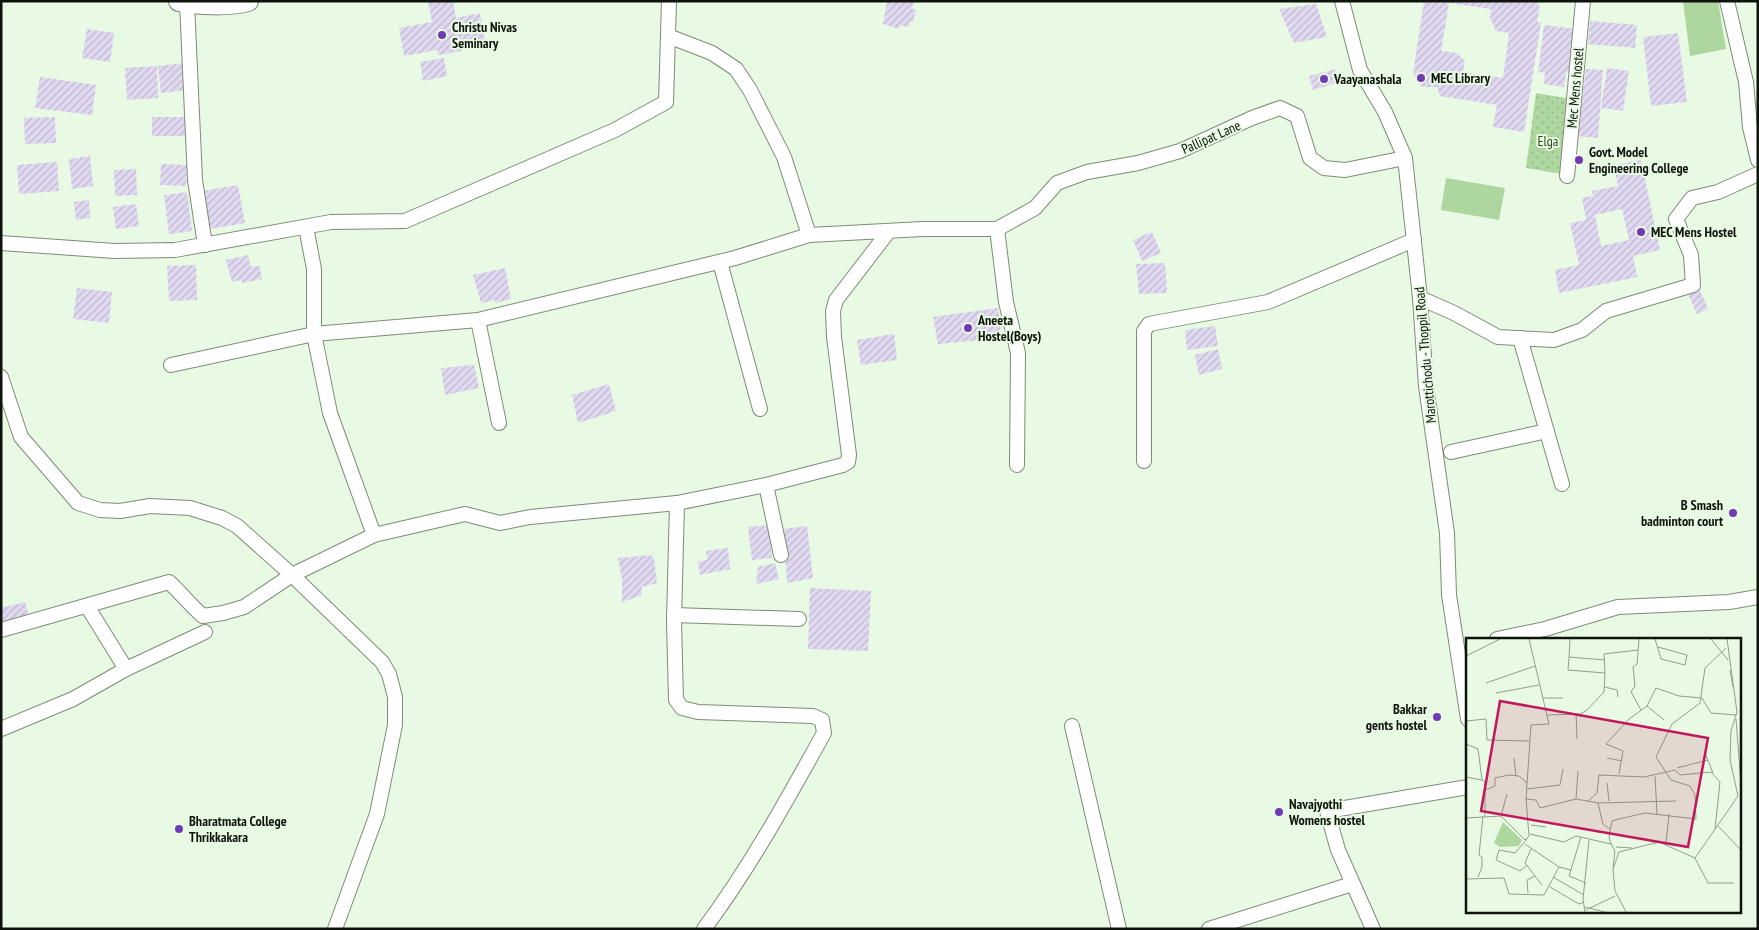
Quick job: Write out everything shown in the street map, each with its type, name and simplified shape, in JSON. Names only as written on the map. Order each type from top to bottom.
[{"type":"main road","points":[[183,2],[230,4],[248,1]]},
{"type":"street","points":[[1,243],[115,251],[175,250],[331,222],[405,220],[616,130],[666,102],[669,1]]},
{"type":"street","name":"Marottichodu - Thoppil Road","points":[[1342,1],[1360,70],[1385,112],[1405,158],[1420,298],[1426,386],[1447,533],[1449,594],[1463,646],[1466,690]]},
{"type":"street","name":"Mec Mens hostel","points":[[1567,176],[1583,1]]},
{"type":"street","points":[[1727,1],[1746,82],[1750,127],[1758,160]]},
{"type":"street","points":[[183,2],[195,180],[205,244]]},
{"type":"street","points":[[668,36],[712,53],[736,69],[750,90],[784,157],[809,235]]},
{"type":"street","name":"Pallipat Lane","points":[[997,229],[1035,208],[1057,183],[1087,172],[1138,163],[1180,151],[1252,118],[1280,108],[1297,116],[1310,158],[1324,168],[1346,170],[1405,158]]},
{"type":"street","points":[[1420,298],[1454,313],[1498,337],[1554,340],[1582,330],[1606,311],[1693,285],[1690,255],[1676,219],[1692,198],[1718,192],[1758,174]]},
{"type":"street","points":[[306,227],[314,269],[314,334],[330,413],[374,535]]},
{"type":"street","points":[[171,365],[314,334],[478,320],[720,262],[809,235],[923,229],[997,229],[1006,302],[1018,353],[1016,465]]},
{"type":"street","points":[[1,630],[169,582],[203,616],[223,613],[244,607],[292,575],[374,535],[466,514],[500,523],[530,517],[677,503],[766,485],[844,465],[848,462],[849,455],[834,337],[833,311],[836,300],[889,231]]},
{"type":"street","points":[[1144,461],[1144,331],[1149,324],[1268,302],[1414,240]]},
{"type":"street","points":[[720,262],[760,409]]},
{"type":"street","points":[[478,320],[499,423]]},
{"type":"street","points":[[1520,338],[1562,484]]},
{"type":"street","points":[[1,377],[21,437],[78,503],[100,510],[120,511],[150,506],[190,508],[222,518],[237,526],[292,575],[382,662],[390,674],[395,698],[395,725],[377,814],[335,929]]},
{"type":"street","points":[[1451,452],[1547,431]]},
{"type":"street","points":[[766,485],[781,555]]},
{"type":"street","points":[[677,503],[674,615],[676,700],[682,708],[698,712],[813,716],[822,720],[824,733],[782,808],[704,929]]},
{"type":"street","points":[[1503,638],[1545,629],[1618,607],[1729,602],[1758,597]]},
{"type":"street","points":[[87,606],[126,669]]},
{"type":"street","points":[[674,615],[799,619]]},
{"type":"street","points":[[1,729],[73,699],[126,669],[205,632]]},
{"type":"street","points":[[1072,726],[1119,929]]},
{"type":"street","points":[[1374,929],[1338,850],[1327,811],[1466,787]]},
{"type":"street","points":[[1209,929],[1352,884]]},
{"type":"green space","points":[[1683,1],[1718,1],[1726,49],[1690,56]]},
{"type":"green space","name":"Elga","points":[[1536,93],[1571,99],[1562,174],[1526,168]]},
{"type":"green space","points":[[1446,178],[1505,188],[1499,220],[1441,210]]},
{"type":"building","name":"Christu Nivas Seminary","points":[[428,1],[453,1],[456,18],[480,13],[485,41],[461,46],[462,51],[438,55],[437,50],[404,56],[399,28],[432,22]]},
{"type":"building","points":[[887,1],[914,2],[912,9],[916,10],[913,22],[910,22],[908,27],[900,25],[899,29],[883,24]]},
{"type":"building","points":[[1424,1],[1536,1],[1540,7],[1537,22],[1541,23],[1524,132],[1493,127],[1497,105],[1440,96],[1437,87],[1422,87],[1413,74]],"holes":[[[1449,3],[1491,9],[1490,18],[1496,31],[1509,33],[1503,78],[1463,72],[1465,61],[1457,53],[1441,51]]]},
{"type":"building","points":[[1316,4],[1327,37],[1294,43],[1279,9]]},
{"type":"building","points":[[1590,21],[1637,25],[1635,48],[1588,44]]},
{"type":"building","points":[[1544,25],[1576,29],[1570,72],[1566,72],[1564,87],[1544,84],[1545,73],[1538,72]]},
{"type":"building","points":[[87,29],[114,33],[110,62],[82,58]]},
{"type":"building","points":[[1678,33],[1687,102],[1651,106],[1643,37]]},
{"type":"building","points":[[444,58],[447,76],[423,81],[420,62]]},
{"type":"building","points":[[184,63],[187,90],[161,93],[158,66]]},
{"type":"building","points":[[157,66],[158,98],[127,100],[125,68]]},
{"type":"building","points":[[1607,68],[1629,71],[1623,111],[1601,108]]},
{"type":"building","name":"Vaayanashala","points":[[1336,69],[1339,82],[1313,90],[1309,76]]},
{"type":"building","points":[[1586,69],[1603,70],[1598,138],[1577,136]]},
{"type":"building","points":[[40,77],[96,85],[92,115],[35,108]]},
{"type":"building","points":[[55,117],[56,143],[25,144],[24,118]]},
{"type":"building","points":[[152,117],[187,117],[187,136],[152,136]]},
{"type":"building","points":[[90,156],[93,186],[72,189],[69,159]]},
{"type":"building","name":"MEC Mens Hostel","points":[[1641,160],[1660,250],[1633,256],[1637,277],[1559,293],[1555,270],[1579,265],[1570,223],[1586,220],[1582,198],[1593,196],[1592,191],[1618,186],[1614,165]],"holes":[[[1622,209],[1629,240],[1601,246],[1595,215]]]},
{"type":"building","points":[[57,162],[59,191],[19,194],[17,165]]},
{"type":"building","points":[[161,164],[187,165],[186,186],[160,185]]},
{"type":"building","points":[[136,169],[137,195],[115,196],[114,170]]},
{"type":"building","points":[[238,185],[245,223],[210,229],[203,191]]},
{"type":"building","points":[[187,192],[192,231],[169,234],[164,195]]},
{"type":"building","points":[[89,200],[90,218],[76,220],[74,202]]},
{"type":"building","points":[[136,204],[139,226],[116,229],[113,207]]},
{"type":"building","points":[[1152,232],[1161,253],[1142,261],[1133,240]]},
{"type":"building","points":[[248,255],[251,267],[260,266],[262,279],[242,283],[241,280],[232,282],[226,260]]},
{"type":"building","points":[[1165,263],[1167,293],[1139,294],[1136,264]]},
{"type":"building","points":[[196,265],[197,300],[169,301],[167,266]]},
{"type":"building","points":[[505,268],[511,299],[495,303],[495,300],[481,303],[473,275]]},
{"type":"building","points":[[77,288],[112,292],[109,323],[73,319]]},
{"type":"building","points":[[1700,290],[1708,309],[1697,314],[1688,294]]},
{"type":"building","name":"Aneeta Hostel(Boys)","points":[[998,308],[1002,338],[938,344],[933,317]]},
{"type":"building","points":[[1215,326],[1218,346],[1187,350],[1185,330]]},
{"type":"building","points":[[894,334],[897,360],[861,365],[857,340]]},
{"type":"building","points":[[1218,349],[1222,369],[1199,375],[1195,355]]},
{"type":"building","points":[[474,365],[479,388],[445,395],[441,368]]},
{"type":"building","points":[[609,384],[616,411],[578,423],[572,395]]},
{"type":"building","points":[[769,525],[772,558],[752,560],[748,527]]},
{"type":"building","points":[[807,526],[813,578],[787,583],[784,529]]},
{"type":"building","points":[[728,548],[730,569],[700,575],[698,562],[708,559],[706,551]]},
{"type":"building","points":[[651,555],[654,559],[657,583],[642,587],[641,596],[622,602],[622,579],[618,558]]},
{"type":"building","points":[[775,563],[779,579],[756,584],[758,567]]},
{"type":"building","points":[[810,588],[871,591],[868,651],[808,649]]},
{"type":"building","points":[[25,602],[29,617],[1,625],[1,608]]},
{"type":"place","name":"Christu Nivas Seminary","points":[[442,35]]},
{"type":"place","name":"MEC Library","points":[[1421,78]]},
{"type":"place","name":"Vaayanashala","points":[[1324,79]]},
{"type":"place","name":"Govt. Model Engineering College","points":[[1579,160]]},
{"type":"place","name":"MEC Mens Hostel","points":[[1641,232]]},
{"type":"place","name":"Aneeta Hostel(Boys)","points":[[968,328]]},
{"type":"place","name":"B Smash badminton court","points":[[1733,513]]},
{"type":"place","name":"Bakkar gents hostel","points":[[1437,717]]},
{"type":"place","name":"Navajyothi Womens hostel","points":[[1279,812]]},
{"type":"place","name":"Bharatmata College Thrikkakara","points":[[179,829]]}]
